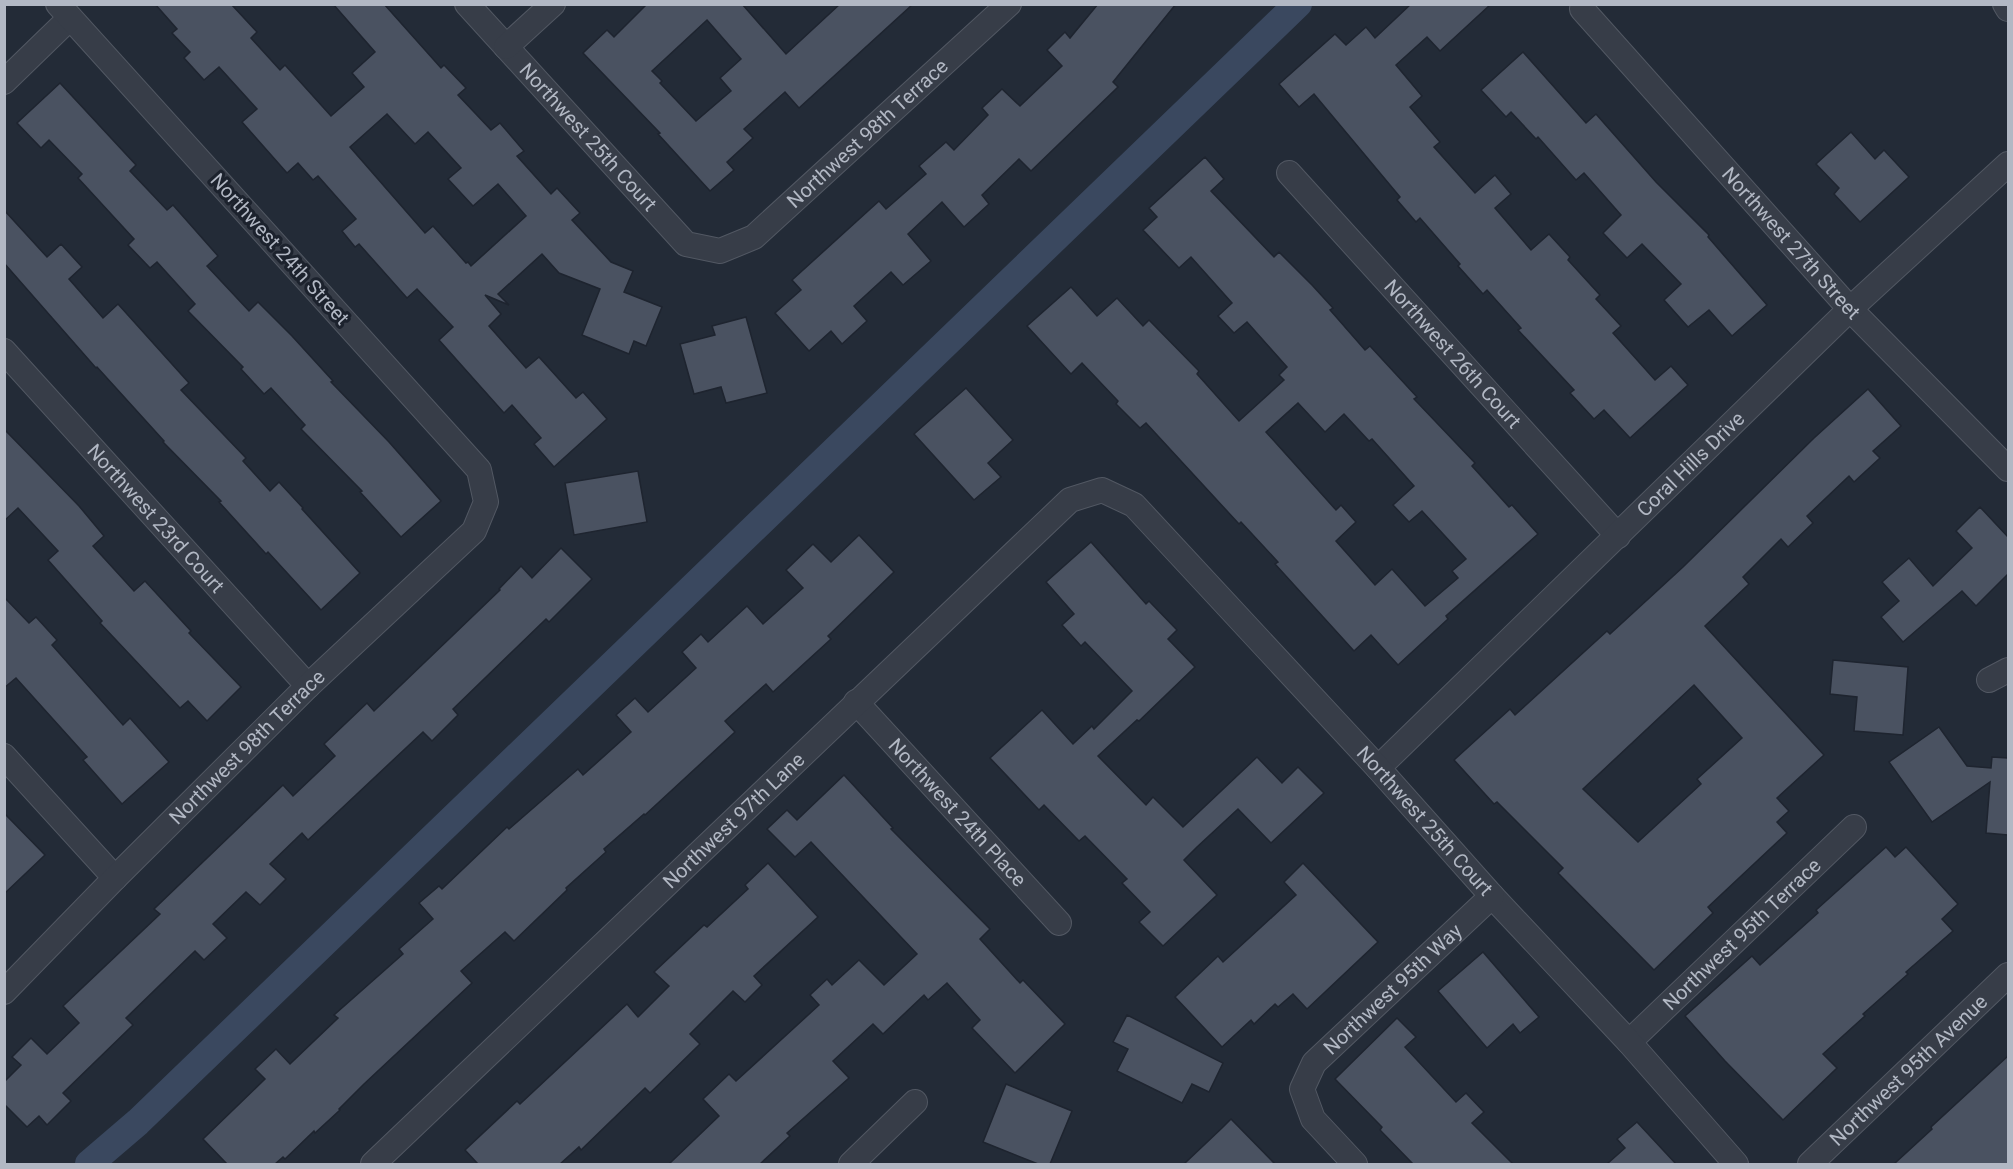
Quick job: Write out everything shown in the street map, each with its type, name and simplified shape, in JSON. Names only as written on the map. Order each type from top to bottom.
[{"type":"street","name":"Northwest 25th Court","points":[[467,4],[686,244],[720,251]]},
{"type":"street","points":[[506,47],[553,4]]},
{"type":"street","name":"Northwest 98th Terrace","points":[[720,251],[754,237],[1009,4]]},
{"type":"street","points":[[2005,4],[2008,9]]},
{"type":"street","name":"Northwest 27th Street","points":[[1582,9],[1851,309],[2008,469]]},
{"type":"street","points":[[4,82],[64,11]]},
{"type":"street","name":"Northwest 24th Street","points":[[64,11],[479,470],[486,502]]},
{"type":"street","name":"Coral Hills Drive","points":[[1378,768],[1851,309],[2008,164]]},
{"type":"street","name":"Northwest 26th Court","points":[[1289,173],[1618,536]]},
{"type":"street","name":"Northwest 23rd Court","points":[[4,351],[308,686]]},
{"type":"street","name":"Northwest 25th Court","points":[[1102,490],[1134,505],[1629,1042],[1736,1164]]},
{"type":"street","name":"Northwest 97th Lane","points":[[373,1164],[1070,500],[1102,490]]},
{"type":"street","name":"Northwest 98th Terrace","points":[[4,992],[308,686],[474,531],[486,502]]},
{"type":"street","name":"Northwest 24th Place","points":[[856,702],[1059,923]]},
{"type":"street","points":[[4,756],[115,878]]},
{"type":"street","name":"Northwest 95th Terrace","points":[[1629,1042],[1854,827]]},
{"type":"street","name":"Northwest 95th Way","points":[[1355,1164],[1314,1119],[1302,1089],[1314,1063],[1492,896]]},
{"type":"street","name":"Northwest 95th Avenue","points":[[1810,1164],[2008,975]]},
{"type":"street","points":[[851,1164],[915,1102]]},
{"type":"building","points":[[155,4],[231,4],[257,32],[251,38],[280,70],[285,65],[331,116],[364,87],[352,73],[375,52],[333,4],[384,4],[441,68],[444,65],[466,88],[458,95],[491,130],[500,123],[524,151],[517,156],[551,194],[557,188],[580,213],[572,220],[611,262],[633,271],[624,292],[662,307],[646,346],[634,341],[629,354],[582,335],[600,289],[559,273],[542,254],[498,294],[509,305],[485,295],[501,314],[489,326],[526,368],[539,357],[576,398],[583,392],[607,419],[554,467],[534,444],[541,438],[512,405],[504,413],[439,340],[453,327],[417,289],[407,298],[359,244],[355,247],[342,231],[356,219],[318,176],[313,180],[298,163],[287,173],[242,122],[257,109],[219,67],[204,80],[184,58],[190,52],[172,33],[177,29]],"holes":[[[387,114],[415,144],[428,132],[461,168],[448,179],[473,206],[498,184],[526,216],[471,266],[433,226],[425,233],[350,147]]]},
{"type":"building","points":[[647,4],[742,4],[786,54],[840,4],[913,4],[799,108],[785,92],[744,129],[753,138],[727,162],[734,170],[710,191],[658,134],[660,133],[583,53],[607,30],[614,37]],"holes":[[[707,20],[741,59],[720,78],[731,91],[696,121],[660,83],[662,81],[652,71]]]},
{"type":"building","points":[[1098,4],[1176,4],[1113,82],[1118,87],[1031,171],[1019,159],[982,195],[989,204],[964,227],[942,202],[908,234],[931,261],[903,285],[891,272],[854,306],[867,321],[842,344],[831,331],[809,351],[775,313],[801,290],[792,280],[879,201],[886,209],[926,174],[919,166],[946,142],[954,150],[988,115],[982,108],[1002,89],[1020,106],[1062,66],[1047,50],[1065,32],[1070,38]]},
{"type":"building","points":[[1411,4],[1491,4],[1440,51],[1427,37],[1396,65],[1422,96],[1410,107],[1440,142],[1434,147],[1475,193],[1495,175],[1511,194],[1495,208],[1531,250],[1549,234],[1570,257],[1568,260],[1600,295],[1596,299],[1621,326],[1613,333],[1655,380],[1671,366],[1688,385],[1630,438],[1604,410],[1594,419],[1570,393],[1574,390],[1518,330],[1521,328],[1487,290],[1483,294],[1420,218],[1416,222],[1397,200],[1400,197],[1314,94],[1299,107],[1279,84],[1335,34],[1346,45],[1366,27],[1375,38]]},
{"type":"building","points":[[1523,52],[1586,123],[1596,114],[1656,182],[1709,235],[1708,237],[1767,305],[1732,336],[1709,310],[1688,327],[1664,300],[1681,284],[1642,244],[1627,258],[1603,233],[1621,215],[1584,173],[1576,180],[1538,137],[1536,139],[1511,112],[1506,117],[1481,90]]},
{"type":"building","points":[[60,83],[136,165],[130,171],[167,210],[173,205],[218,256],[207,266],[249,311],[258,302],[292,336],[333,381],[331,382],[389,442],[441,501],[401,537],[360,492],[362,491],[301,429],[305,425],[271,388],[264,394],[241,369],[243,367],[188,311],[195,304],[157,262],[150,268],[128,245],[134,239],[78,178],[82,174],[49,140],[41,148],[17,123]]},
{"type":"building","points":[[1851,132],[1875,159],[1884,150],[1909,177],[1860,222],[1834,194],[1839,188],[1816,164]]},
{"type":"building","points":[[1205,157],[1224,179],[1211,191],[1274,257],[1279,252],[1312,285],[1333,308],[1330,310],[1365,350],[1370,346],[1417,397],[1414,399],[1475,463],[1472,466],[1509,507],[1512,505],[1538,534],[1446,616],[1448,619],[1398,665],[1371,635],[1354,651],[1275,564],[1278,562],[1241,522],[1239,524],[1146,423],[1140,428],[1116,404],[1118,401],[1082,363],[1071,374],[1027,326],[1071,287],[1097,316],[1117,298],[1143,326],[1149,320],[1199,371],[1197,374],[1239,421],[1284,380],[1279,375],[1287,367],[1247,322],[1234,333],[1218,316],[1232,303],[1191,257],[1179,268],[1143,230],[1157,217],[1149,208]],"holes":[[[1298,403],[1325,432],[1344,414],[1369,441],[1372,439],[1414,486],[1393,505],[1409,522],[1422,511],[1466,559],[1452,571],[1458,578],[1425,606],[1392,569],[1375,585],[1336,541],[1356,522],[1341,505],[1336,510],[1266,432]]]},
{"type":"building","points":[[4,210],[47,257],[61,244],[82,267],[69,279],[103,318],[118,304],[189,383],[181,390],[246,458],[243,461],[270,491],[279,482],[360,573],[321,610],[268,552],[266,554],[219,502],[221,501],[163,442],[4,263]]},
{"type":"building","points":[[746,317],[767,393],[726,403],[721,387],[694,394],[680,344],[715,335],[712,326]]},
{"type":"building","points":[[966,388],[1013,440],[988,463],[1001,477],[974,500],[914,434]]},
{"type":"building","points":[[1868,389],[1901,426],[1873,451],[1880,458],[1854,482],[1849,476],[1807,516],[1813,523],[1788,547],[1781,539],[1743,577],[1749,584],[1705,626],[1824,755],[1777,798],[1789,811],[1777,822],[1787,833],[1708,907],[1713,913],[1654,970],[1558,873],[1563,868],[1497,802],[1494,804],[1454,760],[1510,709],[1515,715],[1607,631],[1610,634],[1683,567],[1814,438]],"holes":[[[1694,685],[1742,738],[1697,779],[1701,784],[1638,842],[1583,789]]]},
{"type":"building","points":[[4,429],[79,506],[104,536],[93,546],[134,591],[145,581],[191,631],[189,633],[241,687],[207,721],[188,701],[180,708],[100,623],[102,621],[48,560],[58,551],[18,508],[4,521]]},
{"type":"building","points":[[638,471],[647,522],[574,535],[565,483]]},
{"type":"building","points":[[1980,507],[2008,537],[2008,574],[1976,606],[1962,591],[1903,642],[1881,617],[1899,601],[1882,582],[1909,558],[1933,586],[1972,548],[1956,531]]},
{"type":"building","points":[[859,535],[894,572],[828,636],[831,639],[773,692],[766,684],[725,721],[735,732],[645,815],[604,849],[606,852],[566,888],[567,890],[514,941],[505,932],[461,971],[472,983],[364,1084],[340,1110],[285,1159],[283,1157],[275,1164],[227,1164],[203,1139],[265,1079],[255,1069],[276,1049],[290,1064],[338,1018],[334,1015],[403,954],[399,949],[433,919],[419,903],[439,886],[442,889],[507,827],[509,829],[578,769],[583,775],[631,732],[616,715],[635,698],[648,712],[696,668],[682,652],[701,634],[708,642],[747,606],[763,624],[803,588],[786,570],[813,544],[831,562]]},
{"type":"building","points":[[1091,542],[1146,604],[1149,601],[1177,630],[1168,639],[1195,667],[1139,721],[1137,720],[1098,756],[1146,805],[1153,797],[1183,827],[1257,757],[1282,783],[1298,767],[1324,793],[1271,843],[1238,809],[1197,847],[1184,860],[1217,895],[1163,946],[1139,922],[1150,912],[1122,883],[1127,879],[1085,836],[1079,841],[1044,805],[1039,810],[990,758],[1042,710],[1073,744],[1092,726],[1094,729],[1132,691],[1085,642],[1081,646],[1062,625],[1074,614],[1046,582]]},
{"type":"building","points":[[561,548],[592,579],[549,622],[546,619],[453,709],[458,715],[432,741],[423,732],[308,840],[302,833],[270,864],[286,879],[260,905],[246,892],[213,924],[227,938],[204,960],[195,951],[126,1018],[133,1025],[63,1093],[71,1101],[47,1125],[39,1116],[27,1127],[4,1104],[4,1082],[21,1065],[12,1057],[31,1038],[47,1054],[79,1023],[63,1006],[160,914],[154,909],[283,785],[293,796],[335,756],[324,744],[367,703],[374,711],[500,590],[521,566],[532,578]]},
{"type":"building","points":[[4,597],[29,623],[36,617],[57,640],[52,645],[123,725],[130,718],[169,762],[122,804],[83,760],[87,757],[16,678],[4,688]]},
{"type":"building","points":[[1833,660],[1908,667],[1903,735],[1854,731],[1857,697],[1830,694]]},
{"type":"building","points":[[1939,727],[1967,766],[1991,768],[1992,757],[2008,758],[2008,835],[1986,833],[1990,782],[1932,822],[1889,762]]},
{"type":"building","points":[[844,775],[893,828],[891,829],[990,929],[980,939],[1020,983],[1023,980],[1065,1024],[1015,1073],[972,1028],[980,1020],[947,983],[928,1000],[924,995],[883,1034],[873,1024],[833,1061],[849,1078],[787,1133],[790,1136],[760,1164],[669,1164],[719,1116],[703,1099],[729,1074],[736,1081],[819,1005],[810,995],[827,979],[832,985],[859,960],[884,985],[917,954],[811,842],[795,857],[767,829],[787,810],[797,820]]},
{"type":"building","points":[[4,813],[45,855],[4,894]]},
{"type":"building","points":[[1886,847],[1895,857],[1906,847],[1958,904],[1942,919],[1953,931],[1906,972],[1908,974],[1823,1054],[1837,1068],[1783,1120],[1685,1016],[1752,956],[1760,965],[1818,913],[1816,910]]},
{"type":"building","points":[[768,863],[818,917],[754,976],[762,985],[745,1002],[733,991],[690,1034],[700,1044],[650,1093],[645,1088],[581,1150],[579,1147],[560,1164],[478,1164],[465,1150],[517,1101],[520,1104],[627,1004],[638,1017],[669,986],[654,972],[704,925],[707,927],[748,889],[745,885]]},
{"type":"building","points":[[1303,863],[1378,942],[1307,1009],[1293,994],[1278,1007],[1275,1004],[1254,1024],[1251,1020],[1222,1047],[1175,997],[1218,956],[1223,962],[1296,895],[1284,882]]},
{"type":"building","points":[[1483,952],[1539,1017],[1520,1033],[1513,1024],[1487,1048],[1438,991]]},
{"type":"building","points":[[1127,1015],[1223,1063],[1209,1092],[1192,1084],[1182,1103],[1117,1071],[1128,1049],[1113,1042]]},
{"type":"building","points":[[1397,1018],[1416,1037],[1405,1047],[1456,1102],[1466,1093],[1484,1112],[1472,1123],[1513,1164],[1413,1164],[1380,1130],[1382,1127],[1335,1079]]},
{"type":"building","points":[[2008,1056],[2008,1164],[1894,1164],[1932,1129],[1931,1127]]},
{"type":"building","points":[[1006,1084],[1072,1111],[1050,1164],[1038,1164],[983,1142]]},
{"type":"building","points":[[1231,1119],[1275,1164],[1184,1164],[1222,1128]]},
{"type":"building","points":[[1637,1122],[1676,1164],[1607,1164],[1625,1148],[1617,1139]]},
{"type":"waterway","points":[[89,1164],[138,1122],[1298,4]]}]
